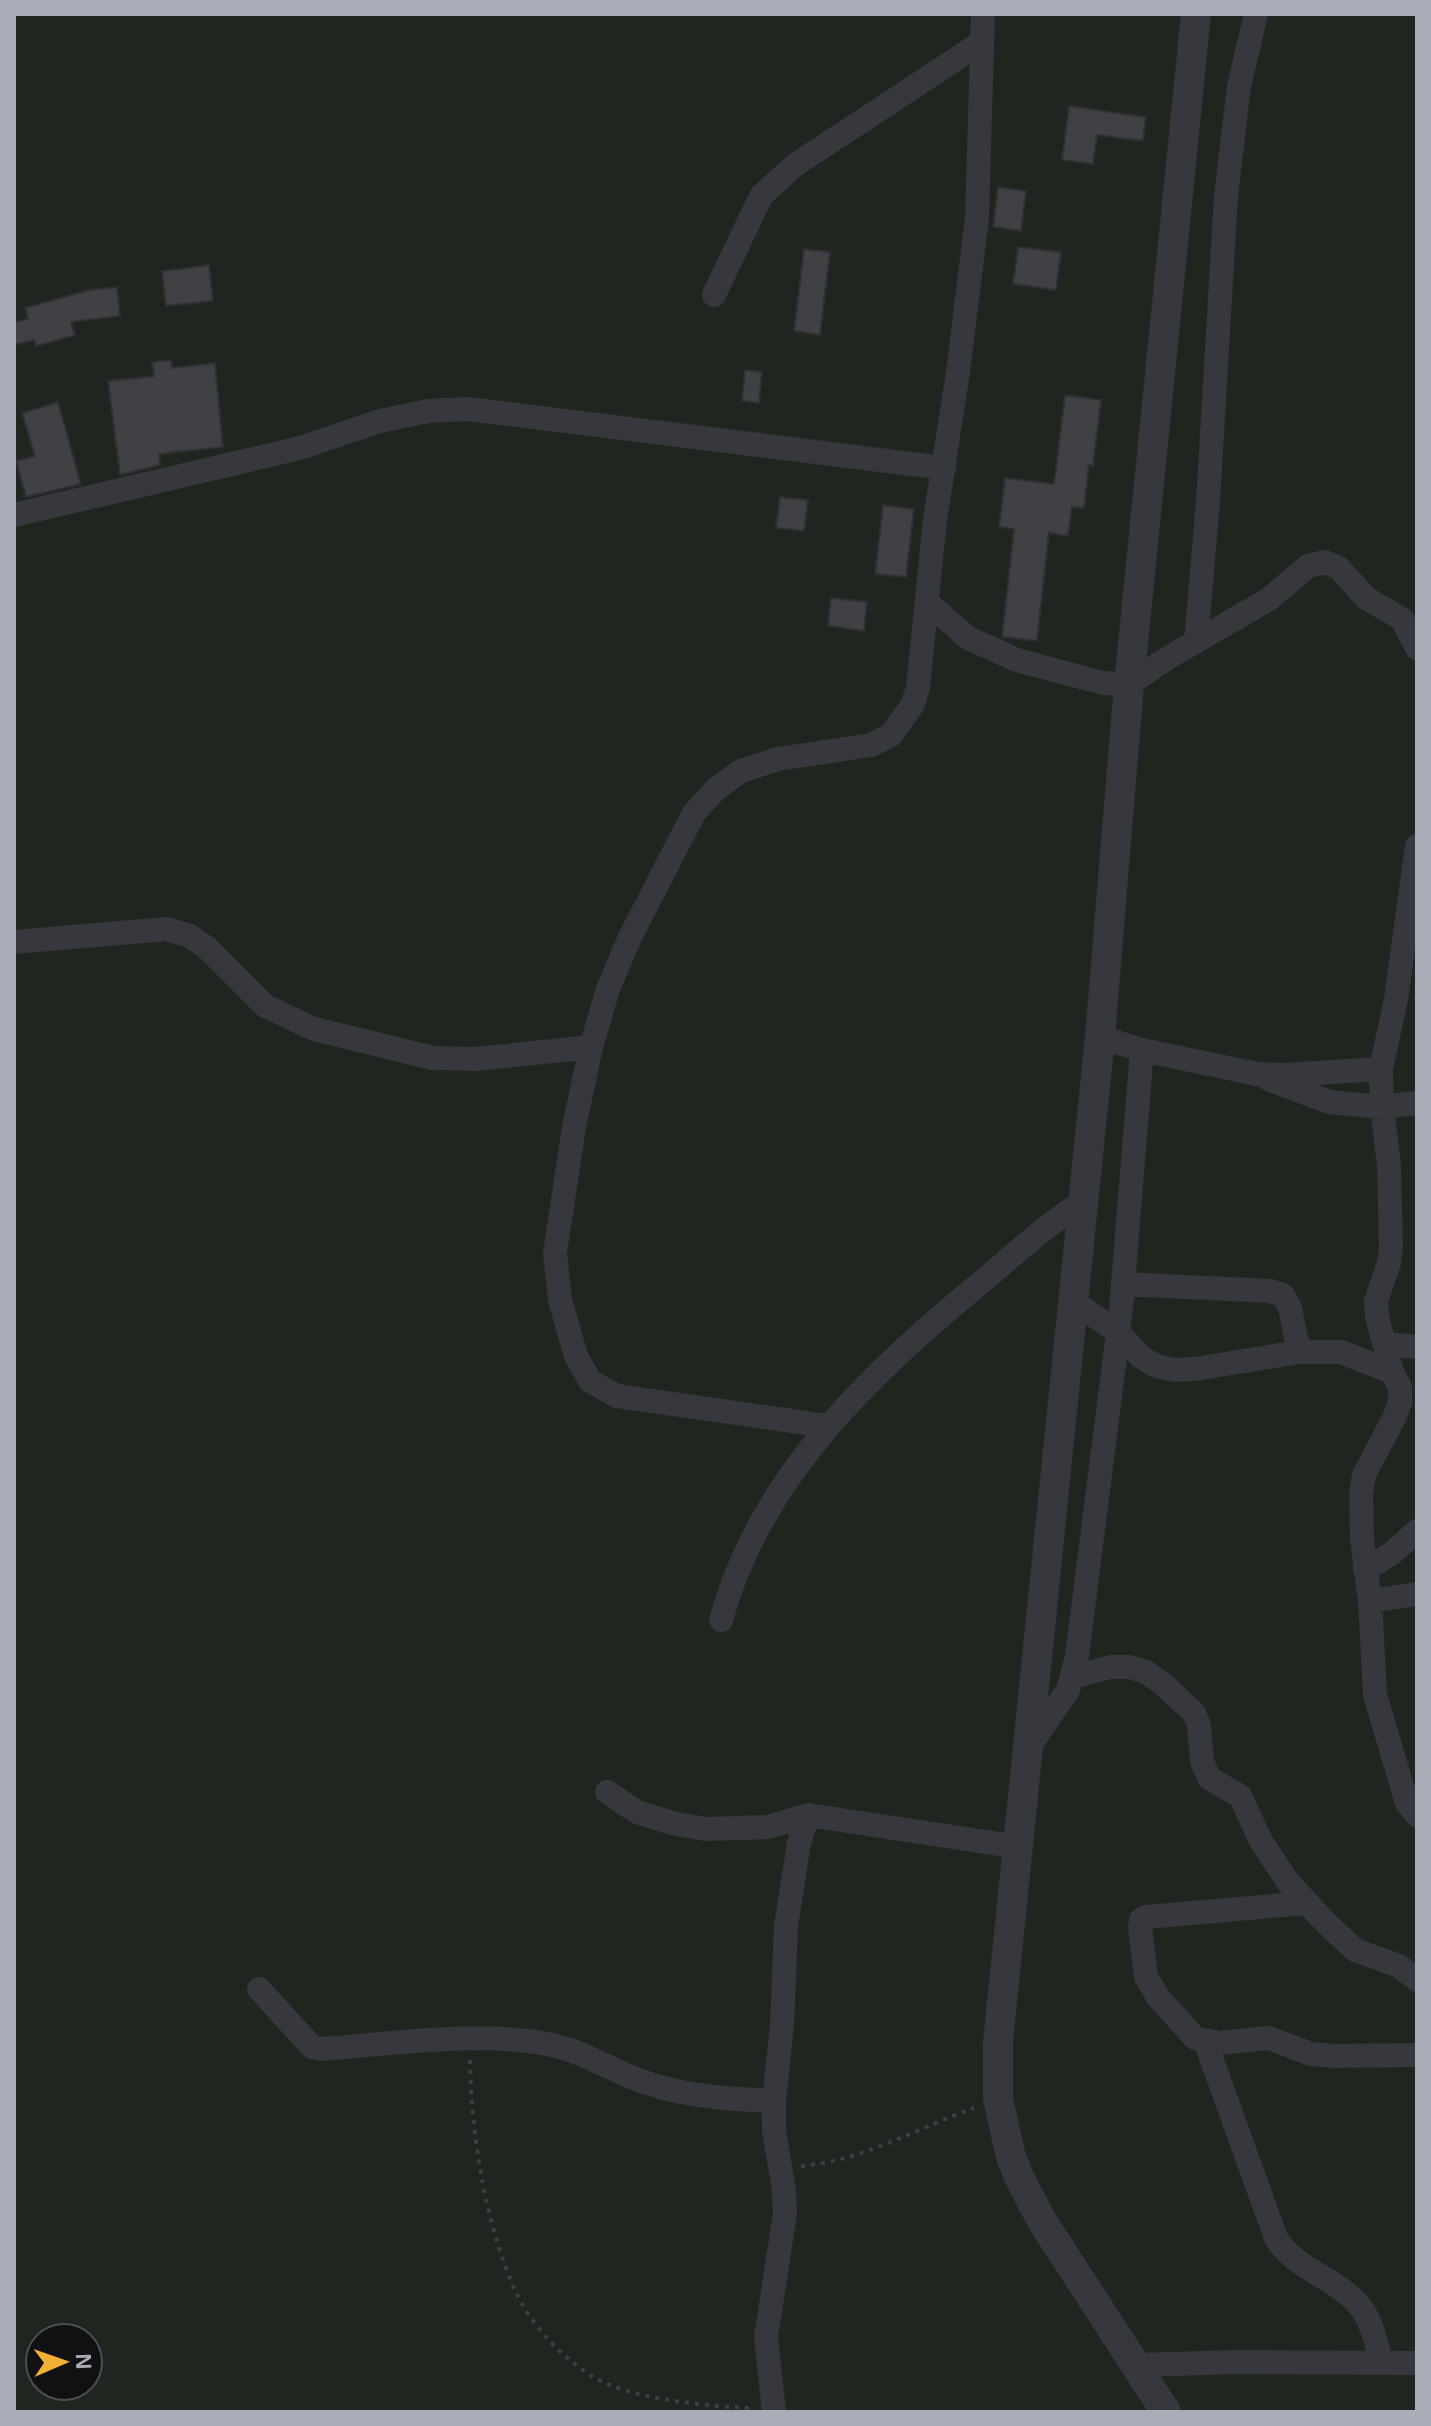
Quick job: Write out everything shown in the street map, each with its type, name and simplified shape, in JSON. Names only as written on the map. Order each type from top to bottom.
[{"type":"street","points":[[827,1426],[617,1396],[590,1381],[576,1356],[560,1300],[555,1253],[574,1127],[591,1047],[608,989],[630,937],[694,813],[716,789],[741,771],[778,759],[871,745],[891,735],[913,704],[918,687],[932,545],[977,218],[983,14]]},
{"type":"street","points":[[1166,2412],[1042,2221],[1020,2179],[1011,2157],[998,2099],[998,2042],[1084,1201],[1129,684],[1196,14]]},
{"type":"street","points":[[1196,641],[1208,502],[1227,183],[1239,86],[1256,14]]},
{"type":"street","points":[[714,295],[761,196],[777,180],[982,42]]},
{"type":"street","points":[[14,515],[300,448],[380,421],[428,411],[468,409],[944,468]]},
{"type":"street","points":[[928,603],[968,638],[1017,660],[1103,683],[1129,684],[1269,599],[1308,566],[1325,562],[1339,568],[1366,598],[1402,619],[1417,648]]},
{"type":"street","points":[[1417,846],[1396,999],[1381,1069],[1389,1166],[1391,1247],[1376,1301],[1377,1317],[1392,1372],[1400,1387],[1400,1402],[1364,1475],[1361,1493],[1375,1695],[1407,1803],[1417,1815]]},
{"type":"street","points":[[14,942],[167,929],[190,936],[207,948],[265,1006],[314,1029],[433,1058],[476,1059],[591,1047]]},
{"type":"street","points":[[1100,1037],[1142,1050],[1257,1074],[1381,1069]]},
{"type":"street","points":[[1026,1751],[1068,1690],[1073,1677],[1119,1333],[1142,1050]]},
{"type":"street","points":[[1257,1074],[1319,1100],[1382,1107],[1417,1103]]},
{"type":"street","points":[[721,1620],[736,1573],[757,1528],[827,1426],[918,1336],[1048,1224],[1084,1201]]},
{"type":"street","points":[[1123,1284],[1270,1291],[1283,1295],[1290,1308],[1299,1352]]},
{"type":"street","points":[[1074,1302],[1119,1333],[1141,1357],[1156,1366],[1175,1370],[1299,1352],[1341,1352],[1392,1372]]},
{"type":"street","points":[[1386,1344],[1417,1347]]},
{"type":"street","points":[[1365,1570],[1391,1554],[1417,1531]]},
{"type":"street","points":[[1370,1601],[1417,1594]]},
{"type":"street","points":[[1073,1677],[1110,1667],[1130,1667],[1146,1672],[1163,1684],[1194,1713],[1199,1725],[1202,1761],[1209,1778],[1240,1796],[1272,1859],[1288,1882],[1355,1950],[1399,1966],[1417,1980]]},
{"type":"street","points":[[607,1792],[637,1812],[705,1829],[768,1827],[808,1815],[1018,1847]]},
{"type":"street","points":[[773,2409],[766,2337],[785,2214],[774,2131],[774,2101],[782,2025],[786,1926],[799,1843],[808,1815]]},
{"type":"street","points":[[1307,1903],[1146,1917],[1141,1920],[1146,1977],[1158,1997],[1187,2031],[1205,2041],[1218,2043],[1269,2038],[1311,2054],[1417,2055]]},
{"type":"street","points":[[259,1989],[312,2047],[321,2049],[509,2040],[552,2045],[590,2057],[645,2083],[678,2092],[774,2101]]},
{"type":"street","points":[[1205,2041],[1276,2238],[1284,2252],[1355,2301],[1371,2326],[1381,2362]]},
{"type":"street","points":[[1136,2365],[1417,2363]]},
{"type":"path","points":[[470,2040],[470,2078],[487,2194],[501,2253],[515,2290],[540,2330],[592,2376],[640,2394],[716,2406],[773,2409]]},
{"type":"path","points":[[779,2166],[828,2163],[880,2146],[998,2099]]},
{"type":"shaded area","points":[[14,14],[1417,14],[1417,2412],[14,2412]]},
{"type":"building","points":[[1069,106],[1146,117],[1143,141],[1097,135],[1093,164],[1062,160]]},
{"type":"building","points":[[998,187],[1026,191],[1021,231],[993,227]]},
{"type":"building","points":[[1018,247],[1061,252],[1056,290],[1013,284]]},
{"type":"building","points":[[804,249],[830,252],[820,335],[794,331]]},
{"type":"building","points":[[209,265],[213,301],[166,306],[162,271]]},
{"type":"building","points":[[117,287],[120,316],[71,322],[75,335],[36,346],[34,340],[14,345],[14,322],[28,319],[25,308],[89,290]]},
{"type":"building","points":[[171,360],[172,368],[215,363],[223,447],[159,454],[160,465],[120,475],[108,381],[154,376],[152,362]]},
{"type":"building","points":[[745,370],[762,372],[759,403],[742,401]]},
{"type":"building","points":[[1065,395],[1101,400],[1084,508],[1072,507],[1068,536],[1049,533],[1037,641],[1002,637],[1014,529],[999,527],[1005,478],[1054,484]]},
{"type":"building","points":[[58,402],[81,484],[26,497],[16,461],[35,456],[22,413]]},
{"type":"building","points":[[780,497],[808,500],[804,531],[776,528]]},
{"type":"building","points":[[883,505],[914,509],[906,577],[875,574]]},
{"type":"building","points":[[831,598],[867,602],[864,631],[828,626]]}]
